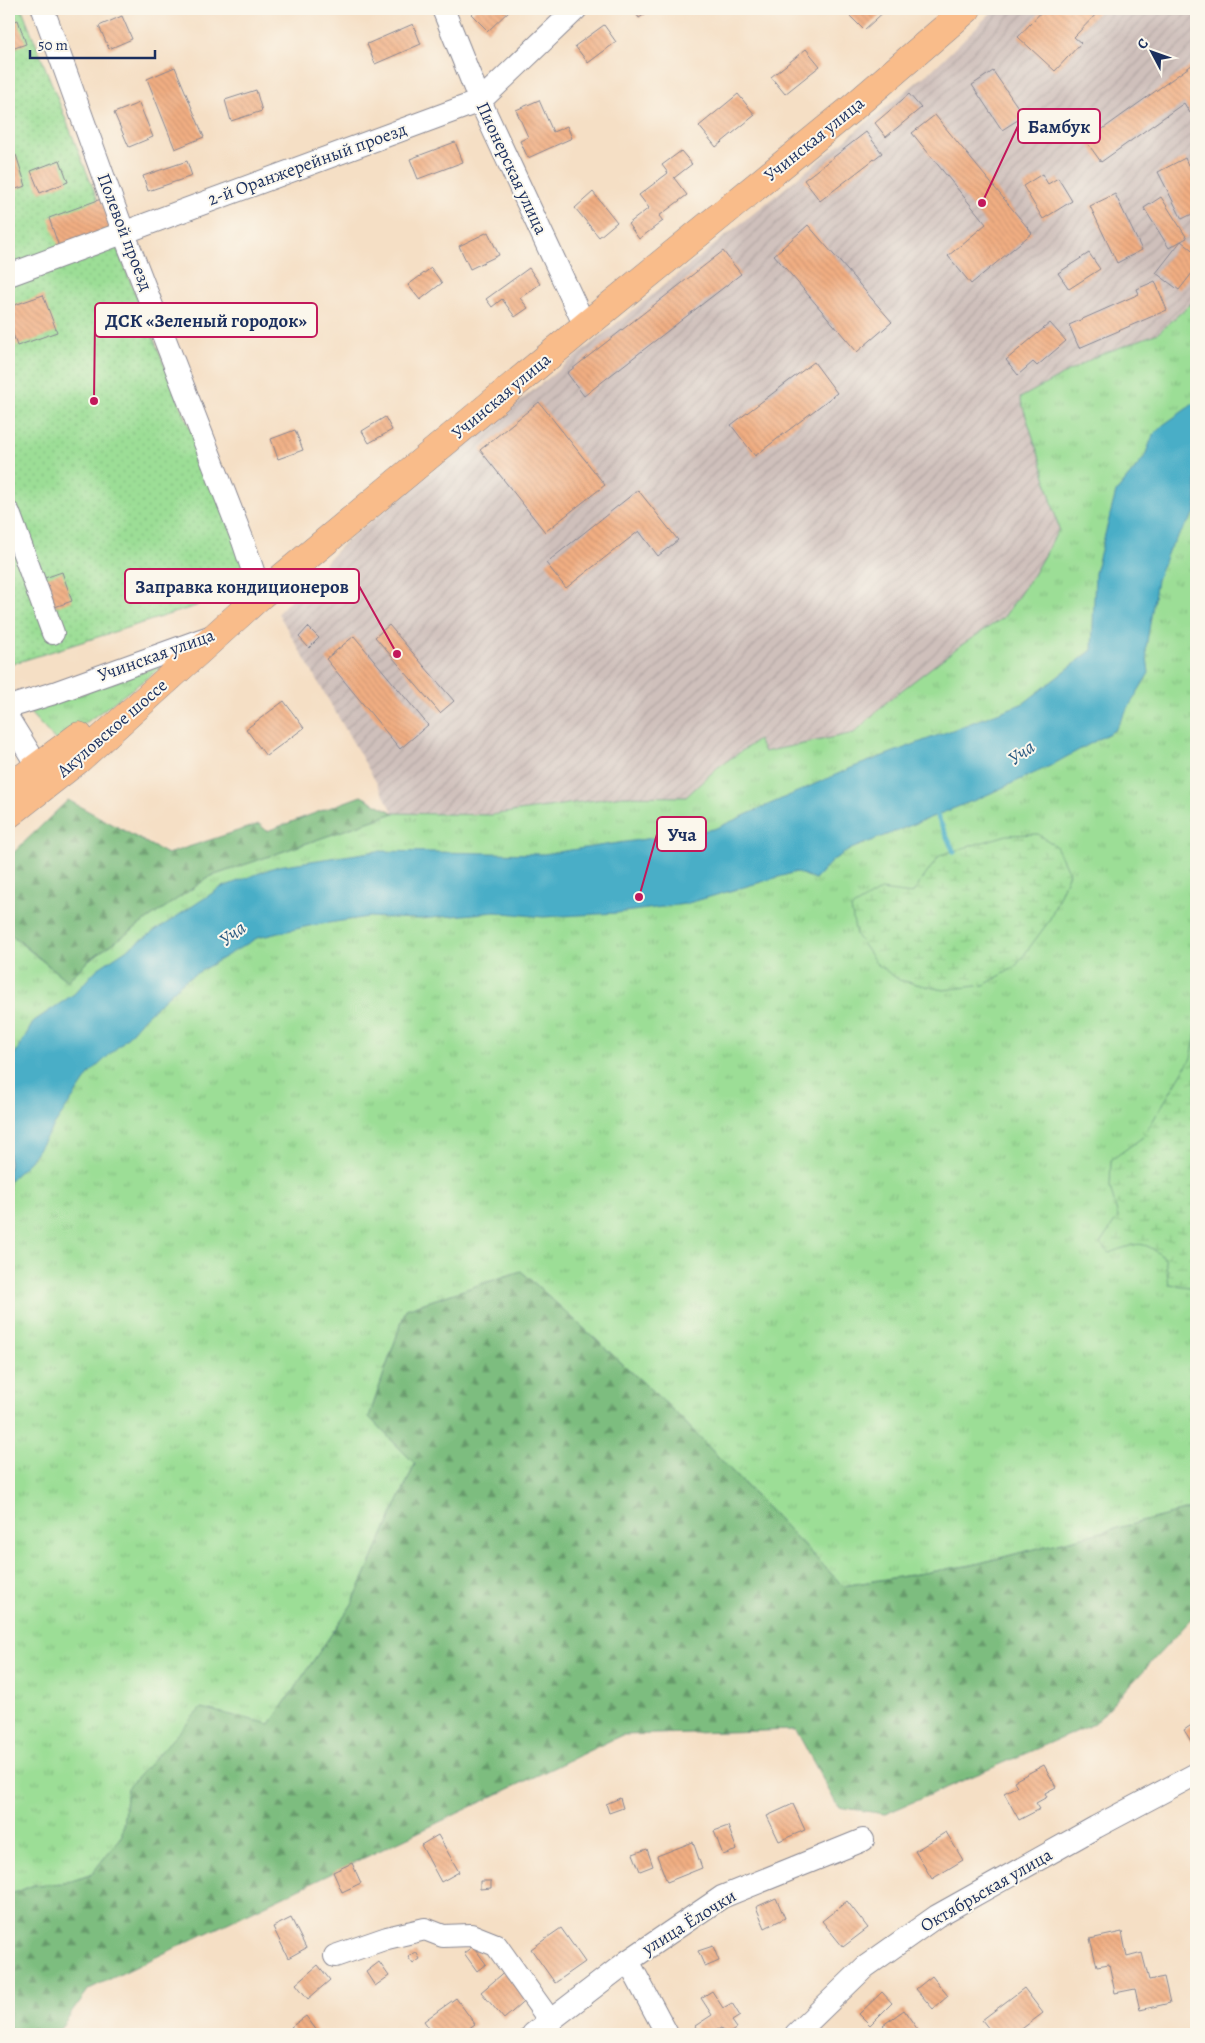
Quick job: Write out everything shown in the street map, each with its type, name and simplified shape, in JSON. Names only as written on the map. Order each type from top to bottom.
[{"type":"main road","name":"Учинская улица","points":[[220,633],[261,595],[843,115],[959,12]]},
{"type":"main road","name":"Акуловское шоссе","points":[[9,788],[41,777],[85,754],[220,633]]},
{"type":"main road","name":"Акуловское шоссе","points":[[9,814],[41,777]]},
{"type":"street","name":"Полевой проезд","points":[[43,9],[123,231],[243,541],[261,595]]},
{"type":"street","name":"Пионерская улица","points":[[443,9],[480,101],[585,326]]},
{"type":"street","name":"2-й Оранжерейный проезд","points":[[9,275],[123,231],[480,101],[576,9]]},
{"type":"street","points":[[9,513],[53,633]]},
{"type":"street","name":"Учинская улица","points":[[9,707],[54,693],[220,633]]},
{"type":"street","points":[[9,720],[41,777]]},
{"type":"street","name":"Октябрьская улица","points":[[796,2034],[865,1966],[937,1916],[1096,1827],[1196,1774]]},
{"type":"street","name":"улица Ёлочки","points":[[542,2028],[628,1961],[722,1897],[863,1840]]},
{"type":"street","points":[[335,1956],[387,1938],[425,1929],[443,1936],[471,1935],[496,1945],[542,2028]]},
{"type":"street","points":[[628,1961],[667,2034]]},
{"type":"shaded area","points":[[995,9],[1196,9],[1196,299],[1158,333],[1097,356],[1020,398],[1060,529],[1033,575],[1004,617],[957,648],[889,700],[854,733],[764,752],[758,740],[718,767],[686,797],[623,796],[491,815],[394,813],[278,613],[348,539],[932,70]]},
{"type":"green space","points":[[9,9],[22,9],[246,566],[196,606],[9,665]]},
{"type":"green space","points":[[1196,299],[1196,1508],[972,1565],[843,1586],[672,1409],[521,1271],[406,1309],[369,1417],[415,1464],[352,1604],[270,1724],[127,1788],[122,1835],[91,1875],[64,1883],[34,1885],[9,1895],[9,938],[12,936],[67,981],[90,959],[209,877],[394,813],[491,815],[623,796],[686,797],[718,767],[758,740],[764,752],[854,733],[889,700],[957,648],[1004,617],[1033,575],[1059,529],[1041,462],[1020,398],[1097,356],[1158,333]]},
{"type":"green space","points":[[169,662],[58,743],[30,713]]},
{"type":"green space","points":[[361,796],[394,813],[209,877],[90,959],[67,981],[13,936],[9,938],[9,857],[68,800],[167,854],[259,824],[267,831]]},
{"type":"green space","points":[[1038,834],[1056,846],[1069,873],[1049,921],[1015,967],[984,985],[943,990],[899,980],[877,964],[856,935],[851,908],[881,890],[912,894],[940,855],[1007,835]]},
{"type":"green space","points":[[1196,1035],[1196,1288],[1169,1284],[1165,1259],[1145,1245],[1134,1245],[1110,1253],[1100,1244],[1118,1217],[1110,1187],[1111,1160],[1143,1137],[1191,1058]]},
{"type":"green space","points":[[521,1271],[672,1409],[843,1586],[972,1565],[1196,1508],[1196,1614],[1094,1724],[885,1814],[838,1807],[796,1730],[622,1735],[89,1989],[56,2034],[9,2034],[9,1895],[34,1885],[64,1883],[91,1875],[122,1835],[127,1788],[201,1708],[270,1724],[352,1604],[415,1464],[369,1417],[406,1309]]},
{"type":"water","points":[[1196,402],[1196,512],[1169,549],[1157,580],[1146,648],[1149,673],[1115,730],[1050,766],[980,798],[851,849],[833,860],[815,879],[796,872],[685,904],[617,913],[543,917],[495,912],[420,919],[368,917],[309,926],[257,938],[185,980],[144,1018],[124,1041],[90,1073],[30,1161],[9,1181],[9,1064],[34,1021],[74,994],[97,969],[220,888],[278,866],[377,851],[544,854],[714,829],[851,768],[1024,703],[1092,650],[1095,573],[1116,492],[1144,458],[1153,435],[1163,425]]},
{"type":"building","points":[[476,9],[511,9],[488,31],[471,14]]},
{"type":"building","points":[[633,9],[653,9],[639,18]]},
{"type":"building","points":[[843,9],[887,9],[864,30]]},
{"type":"building","points":[[1044,9],[1101,9],[1074,37],[1081,43],[1055,71],[1018,37]]},
{"type":"building","points":[[122,16],[132,39],[109,49],[99,26]]},
{"type":"building","points":[[18,20],[26,44],[9,50],[9,23]]},
{"type":"building","points":[[413,24],[421,44],[375,64],[367,44]]},
{"type":"building","points":[[604,25],[616,42],[588,63],[575,46]]},
{"type":"building","points":[[806,49],[820,66],[785,94],[771,77]]},
{"type":"building","points":[[1196,62],[1196,109],[1190,113],[1184,103],[1101,162],[1086,141]]},
{"type":"building","points":[[175,67],[204,137],[175,149],[147,79]]},
{"type":"building","points":[[993,71],[1024,116],[1002,130],[972,85]]},
{"type":"building","points":[[256,90],[262,111],[231,121],[225,100]]},
{"type":"building","points":[[738,94],[755,115],[716,147],[699,126]]},
{"type":"building","points":[[909,94],[921,108],[886,137],[875,123]]},
{"type":"building","points":[[539,100],[553,132],[567,126],[572,138],[528,158],[520,141],[528,137],[516,110]]},
{"type":"building","points":[[139,103],[153,137],[129,147],[114,113]]},
{"type":"building","points":[[935,115],[1032,233],[971,284],[948,256],[986,224],[912,133]]},
{"type":"building","points":[[866,132],[882,153],[820,201],[804,180]]},
{"type":"building","points":[[455,142],[463,162],[418,179],[410,159]]},
{"type":"building","points":[[681,151],[692,164],[674,178],[687,195],[659,216],[663,221],[639,239],[628,224],[649,208],[639,195],[668,173],[662,165]]},
{"type":"building","points":[[16,155],[26,186],[9,191],[9,157]]},
{"type":"building","points":[[1185,158],[1188,165],[1196,161],[1196,212],[1182,219],[1158,172]]},
{"type":"building","points":[[60,160],[68,182],[40,193],[31,171]]},
{"type":"building","points":[[187,161],[192,176],[148,191],[143,176]]},
{"type":"building","points":[[1042,174],[1048,184],[1058,178],[1072,201],[1043,219],[1023,186]]},
{"type":"building","points":[[593,192],[617,222],[599,237],[575,208]]},
{"type":"building","points":[[1115,194],[1142,250],[1117,263],[1090,206]]},
{"type":"building","points":[[1161,197],[1187,238],[1169,248],[1144,208]]},
{"type":"building","points":[[101,199],[111,228],[59,247],[49,218]]},
{"type":"building","points":[[808,225],[892,322],[857,352],[774,255]]},
{"type":"building","points":[[488,232],[499,255],[470,269],[459,246]]},
{"type":"building","points":[[1181,241],[1196,253],[1196,268],[1179,290],[1156,273]]},
{"type":"building","points":[[723,251],[741,274],[584,396],[567,373]]},
{"type":"building","points":[[1089,253],[1100,269],[1069,289],[1058,273]]},
{"type":"building","points":[[431,268],[442,283],[420,300],[408,285]]},
{"type":"building","points":[[529,268],[540,284],[520,298],[528,308],[515,317],[502,299],[492,307],[486,299]]},
{"type":"building","points":[[1155,281],[1167,310],[1079,348],[1069,325],[1139,294],[1137,289]]},
{"type":"building","points":[[43,295],[57,332],[17,346],[9,322],[9,307]]},
{"type":"building","points":[[1050,323],[1066,341],[1037,366],[1033,362],[1018,375],[1006,360]]},
{"type":"building","points":[[814,362],[837,393],[755,456],[731,425]]},
{"type":"building","points":[[539,402],[605,485],[545,532],[480,450]]},
{"type":"building","points":[[385,417],[392,430],[369,443],[362,431]]},
{"type":"building","points":[[295,430],[303,450],[278,459],[271,439]]},
{"type":"building","points":[[638,490],[678,540],[658,556],[639,531],[566,588],[546,563]]},
{"type":"building","points":[[62,572],[72,601],[49,609],[39,580]]},
{"type":"building","points":[[389,625],[454,701],[440,713],[375,637]]},
{"type":"building","points":[[308,627],[319,638],[309,648],[299,637]]},
{"type":"building","points":[[354,636],[428,725],[400,749],[326,659]]},
{"type":"building","points":[[284,701],[304,728],[266,756],[246,729]]},
{"type":"building","points":[[1196,1722],[1196,1749],[1184,1730]]},
{"type":"building","points":[[1044,1765],[1056,1787],[1045,1793],[1047,1797],[1036,1803],[1040,1809],[1019,1820],[1004,1793],[1017,1786],[1014,1781]]},
{"type":"building","points":[[620,1798],[623,1808],[609,1813],[606,1804]]},
{"type":"building","points":[[793,1804],[805,1830],[779,1841],[767,1816]]},
{"type":"building","points":[[728,1826],[737,1850],[723,1855],[714,1831]]},
{"type":"building","points":[[946,1832],[963,1860],[932,1879],[915,1851]]},
{"type":"building","points":[[438,1835],[459,1872],[441,1882],[421,1845]]},
{"type":"building","points":[[693,1842],[702,1868],[667,1882],[657,1856]]},
{"type":"building","points":[[647,1849],[653,1866],[640,1871],[633,1854]]},
{"type":"building","points":[[352,1863],[361,1883],[342,1892],[333,1872]]},
{"type":"building","points":[[480,1881],[491,1881],[491,1888],[480,1889]]},
{"type":"building","points":[[776,1898],[785,1918],[765,1928],[756,1907]]},
{"type":"building","points":[[847,1901],[868,1928],[843,1947],[822,1921]]},
{"type":"building","points":[[291,1918],[306,1948],[288,1958],[273,1927]]},
{"type":"building","points":[[561,1928],[585,1962],[555,1983],[531,1949]]},
{"type":"building","points":[[1122,1932],[1127,1957],[1142,1953],[1149,1980],[1164,1977],[1170,2003],[1140,2010],[1135,1989],[1115,1993],[1109,1964],[1097,1966],[1090,1939]]},
{"type":"building","points":[[473,1946],[486,1964],[477,1971],[464,1953]]},
{"type":"building","points":[[713,1946],[719,1961],[705,1967],[698,1951]]},
{"type":"building","points":[[416,1952],[420,1959],[413,1964],[408,1957]]},
{"type":"building","points":[[379,1962],[389,1976],[375,1986],[366,1972]]},
{"type":"building","points":[[318,1965],[330,1980],[308,1999],[296,1984]]},
{"type":"building","points":[[507,1970],[529,1997],[504,2019],[481,1992]]},
{"type":"building","points":[[932,1976],[948,1996],[933,2009],[916,1989]]},
{"type":"building","points":[[1024,1988],[1043,2013],[1015,2034],[993,2034],[982,2020]]},
{"type":"building","points":[[712,1991],[723,2008],[732,2003],[740,2016],[732,2021],[737,2028],[728,2034],[725,2034],[721,2028],[711,2034],[700,2034],[695,2026],[712,2015],[701,1998]]},
{"type":"building","points":[[882,1992],[892,2003],[870,2025],[859,2014]]},
{"type":"building","points":[[456,1998],[475,2024],[461,2034],[433,2034],[424,2021]]},
{"type":"building","points":[[904,2010],[918,2030],[912,2034],[890,2034],[883,2025]]},
{"type":"building","points":[[306,2016],[317,2031],[312,2034],[296,2034],[291,2027]]},
{"type":"waterway","points":[[934,809],[954,852]]},
{"type":"place","name":"Бамбук","points":[[982,203]]},
{"type":"place","name":"ДСК «Зеленый городок»","points":[[94,401]]},
{"type":"place","name":"Заправка кондиционеров","points":[[397,654]]},
{"type":"place","name":"Уча","points":[[639,897]]}]
